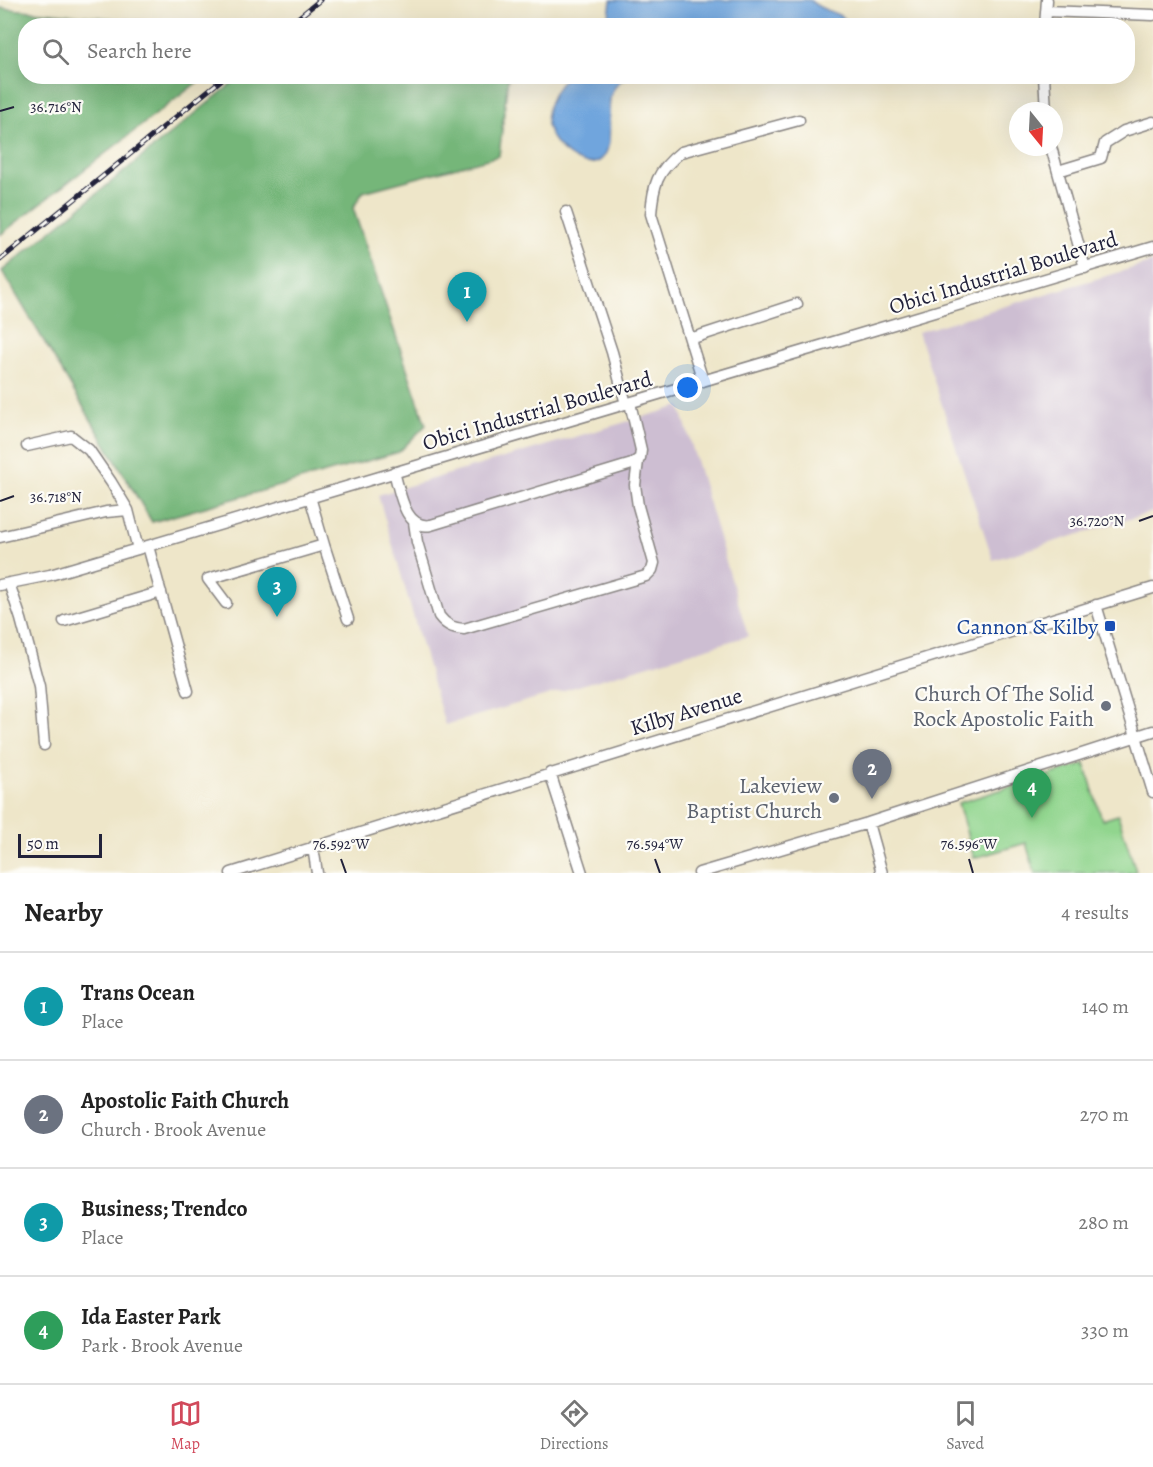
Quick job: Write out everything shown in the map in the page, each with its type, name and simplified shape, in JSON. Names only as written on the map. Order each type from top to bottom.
[{"type":"street","points":[[1046,6],[1153,15]]},
{"type":"street","points":[[1044,84],[1045,102]]},
{"type":"street","points":[[703,381],[651,214],[653,190],[666,164],[681,152],[799,120]]},
{"type":"street","points":[[1058,171],[1101,158],[1105,143],[1124,131],[1153,123]]},
{"type":"street","points":[[1054,156],[1085,267]]},
{"type":"street","points":[[394,472],[408,513],[414,522],[417,542],[439,616],[454,628],[464,629],[646,576],[652,570],[654,563],[638,506],[635,485],[641,450],[566,212]]},
{"type":"street","name":"Obici Industrial Boulevard","points":[[4,584],[50,575],[1153,247]]},
{"type":"street","points":[[690,339],[797,304]]},
{"type":"street","points":[[27,446],[71,436],[89,450],[128,510],[160,592],[188,691]]},
{"type":"street","points":[[414,522],[431,525],[604,473],[638,460]]},
{"type":"street","points":[[310,497],[348,619]]},
{"type":"street","points":[[0,537],[106,512],[128,510]]},
{"type":"street","points":[[226,603],[208,579],[324,544]]},
{"type":"street","points":[[4,584],[21,619],[39,686],[44,745]]},
{"type":"street","name":"Kilby Avenue","points":[[231,873],[1153,588]]},
{"type":"street","points":[[64,621],[160,592]]},
{"type":"street","points":[[1096,605],[1153,792]]},
{"type":"street","points":[[699,873],[868,823],[1153,732]]},
{"type":"street","points":[[550,773],[582,873]]},
{"type":"street","points":[[868,823],[882,873]]},
{"type":"street","points":[[313,847],[317,873]]},
{"type":"shaded area","points":[[1153,262],[1153,512],[993,560],[918,332]]},
{"type":"shaded area","points":[[680,406],[748,636],[445,725],[378,495]]},
{"type":"green space","points":[[0,8],[106,18],[18,18],[18,84],[195,84],[0,235]]},
{"type":"green space","points":[[231,84],[507,84],[499,156],[363,192],[353,208],[426,425],[399,452],[152,522],[2,271]]},
{"type":"green space","points":[[1085,764],[1102,820],[1118,815],[1136,871],[1129,873],[1035,873],[1026,843],[974,858],[958,803]]},
{"type":"water","points":[[611,0],[810,0],[843,18],[609,18]]},
{"type":"water","points":[[560,84],[618,84],[611,95],[608,148],[599,161],[584,163],[577,160],[563,150],[552,137],[547,124],[547,116],[550,102]]},
{"type":"railway","points":[[298,18],[320,0]]},
{"type":"railway","points":[[0,260],[216,84]]},
{"type":"place","name":"Trans Ocean","points":[[467,322]]},
{"type":"place","name":"Business; Trendco","points":[[277,617]]},
{"type":"place","name":"Cannon & Kilby","points":[[1110,626]]},
{"type":"place","name":"Church Of The Solid Rock Apostolic Faith","points":[[1106,706]]},
{"type":"place","name":"Lakeview Baptist Church","points":[[834,798]]},
{"type":"place","name":"Apostolic Faith Church","points":[[872,799]]},
{"type":"place","name":"Ida Easter Park","points":[[1032,818]]}]
